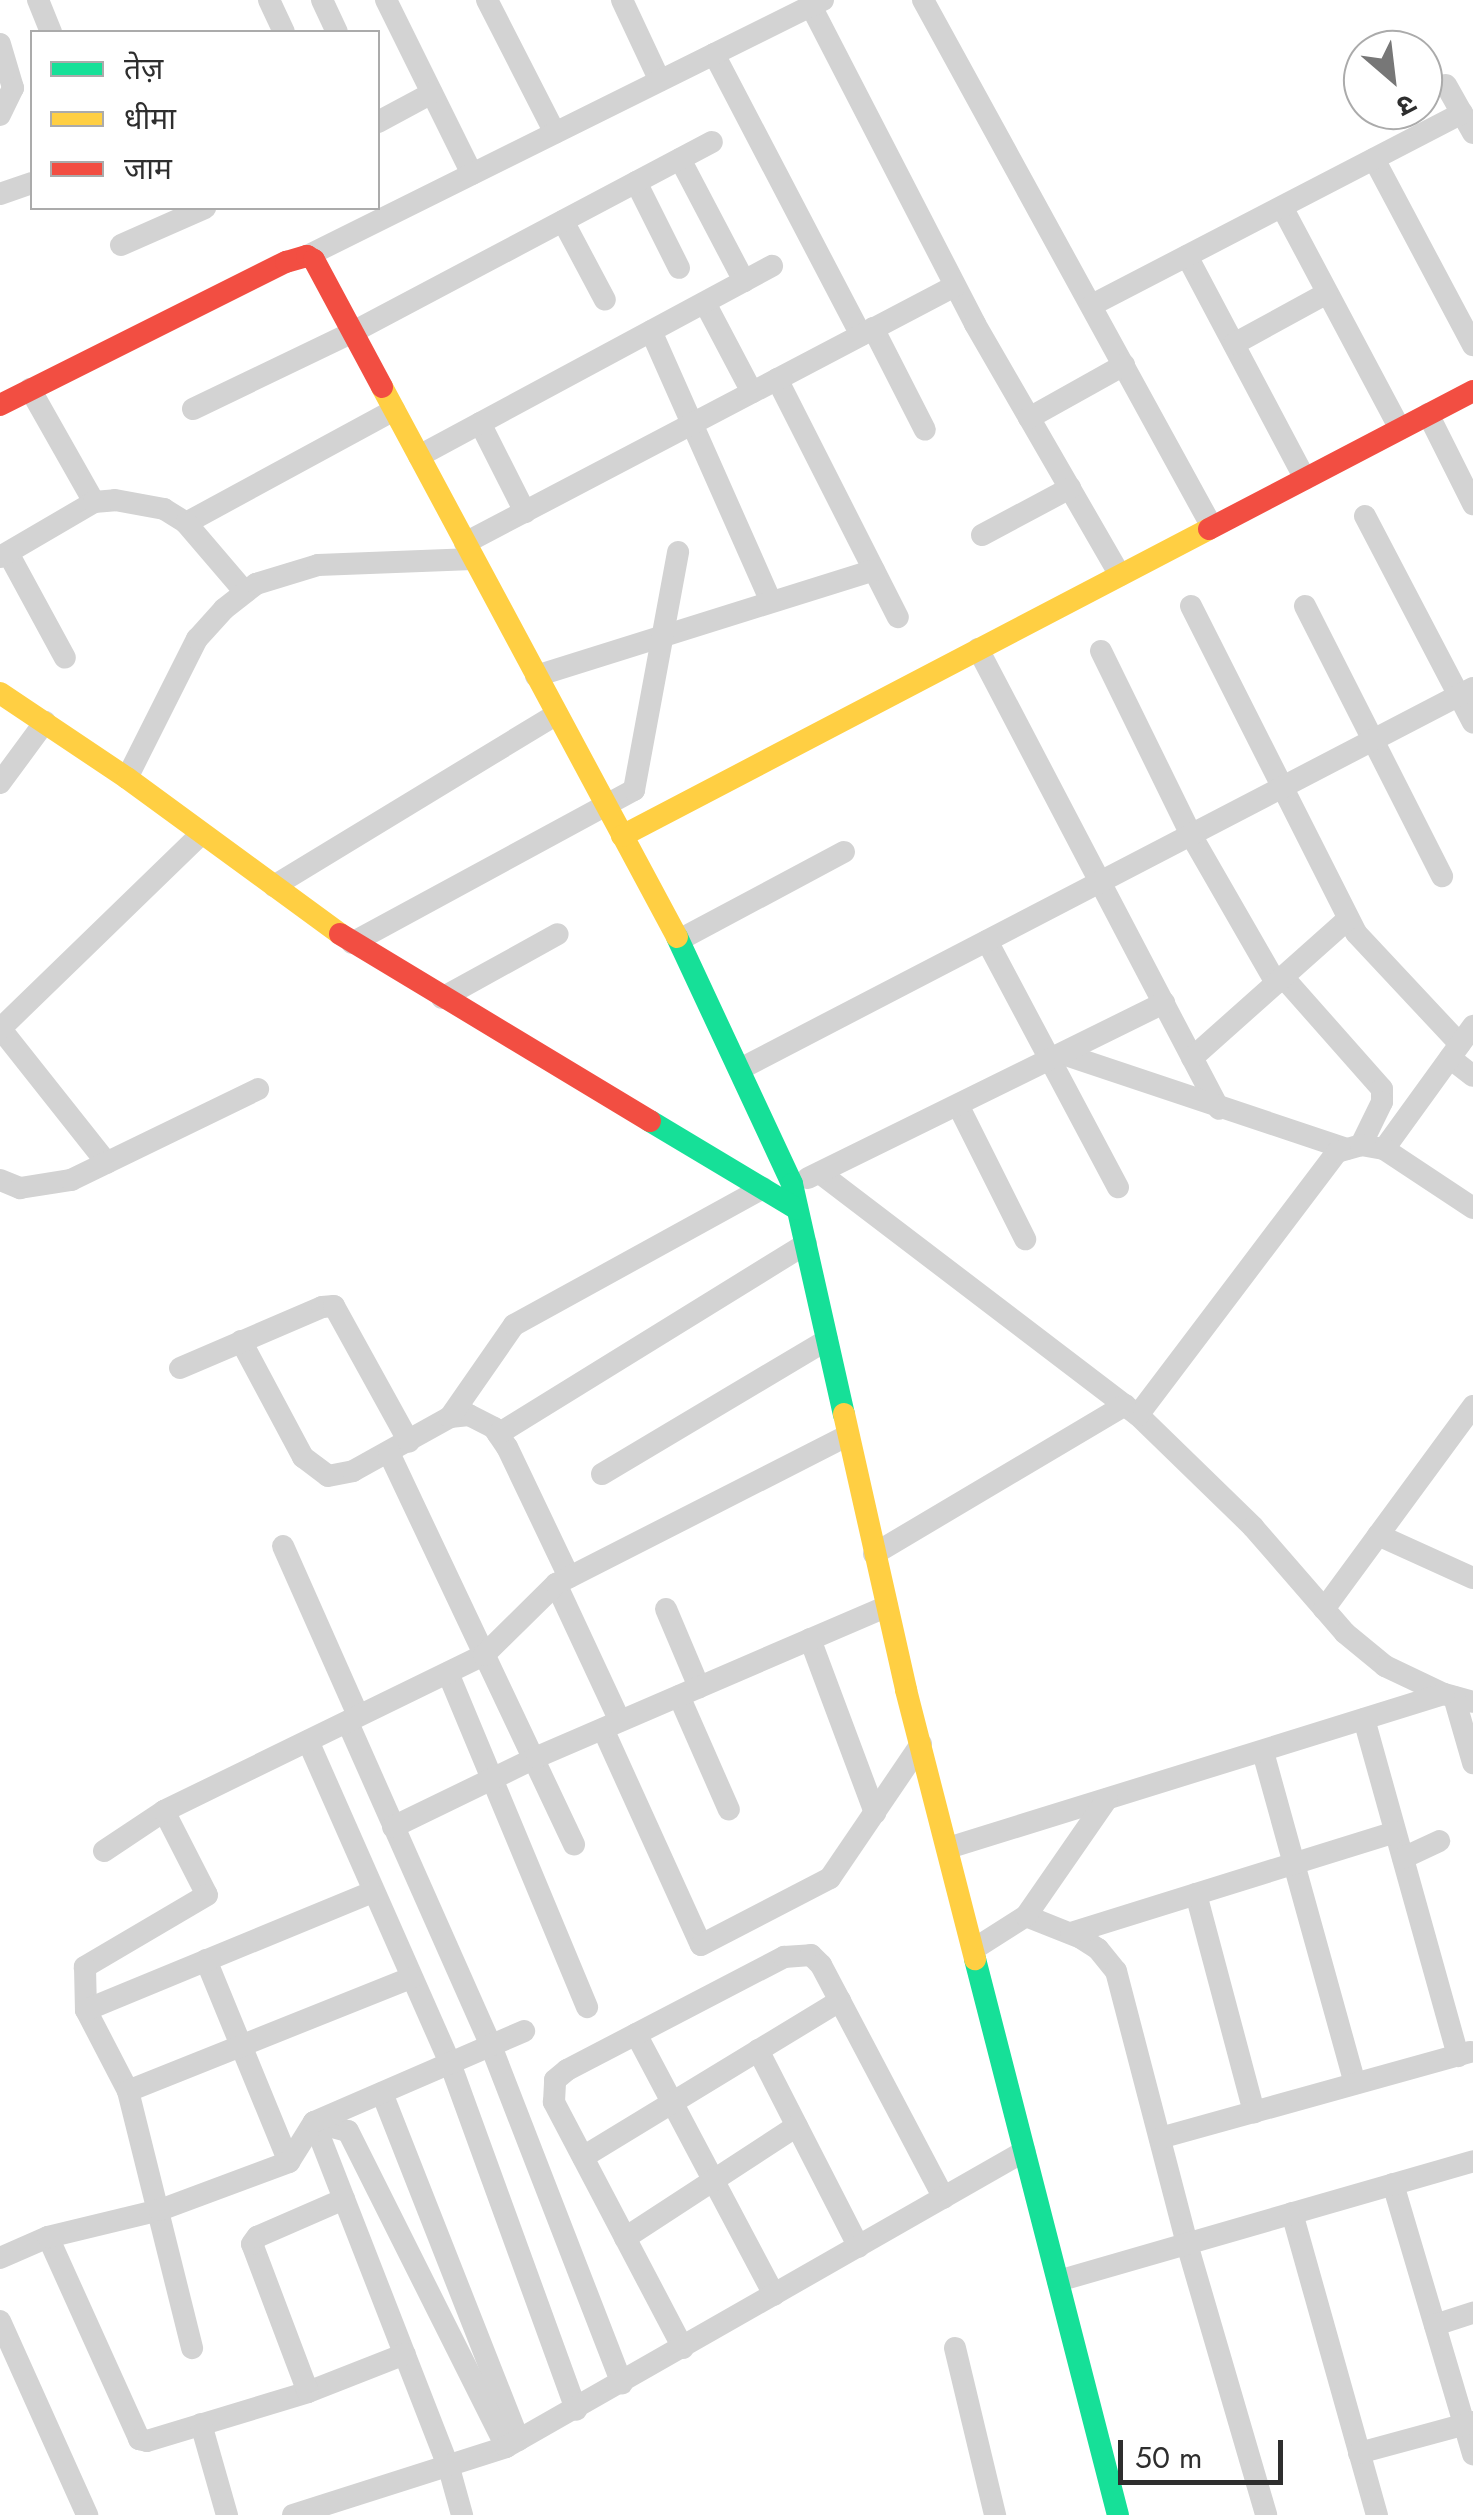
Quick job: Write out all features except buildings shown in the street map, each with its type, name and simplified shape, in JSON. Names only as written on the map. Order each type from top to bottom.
[{"type":"street","points":[[38,0],[50,30]]},
{"type":"street","points":[[269,0],[283,30]]},
{"type":"street","points":[[322,0],[336,30]]},
{"type":"street","points":[[386,0],[472,174]]},
{"type":"street","points":[[486,0],[555,133]]},
{"type":"street","points":[[622,0],[660,81]]},
{"type":"street","points":[[923,0],[1212,527]]},
{"type":"street","points":[[0,406],[817,3],[955,286],[1120,575]]},
{"type":"street","points":[[0,44],[13,88],[0,115]]},
{"type":"street","points":[[714,54],[925,430]]},
{"type":"street","points":[[1092,305],[1374,159],[1468,123],[1446,85]]},
{"type":"street","points":[[380,121],[432,93]]},
{"type":"street","points":[[193,410],[353,332],[712,142]]},
{"type":"street","points":[[680,159],[744,282]]},
{"type":"street","points":[[1374,159],[1473,345]]},
{"type":"street","points":[[636,182],[679,268]]},
{"type":"street","points":[[0,194],[30,184]]},
{"type":"street","points":[[1282,207],[1400,429]]},
{"type":"street","points":[[121,245],[159,217],[195,210]]},
{"type":"street","points":[[563,221],[606,300]]},
{"type":"street","points":[[307,256],[320,268],[679,940],[792,1184],[886,1606],[1118,2515]]},
{"type":"street","points":[[1187,256],[1305,479]]},
{"type":"street","points":[[419,456],[772,266]]},
{"type":"street","points":[[127,778],[197,639],[256,584],[318,565],[469,551],[525,512],[955,286]]},
{"type":"street","points":[[1234,344],[1328,293]]},
{"type":"street","points":[[704,302],[752,392]]},
{"type":"street","points":[[652,331],[771,602]]},
{"type":"street","points":[[1029,418],[1124,365]]},
{"type":"street","points":[[777,379],[898,618]]},
{"type":"street","points":[[30,390],[94,502]]},
{"type":"street","points":[[622,836],[1473,391]]},
{"type":"street","points":[[186,523],[394,410]]},
{"type":"street","points":[[1428,414],[1473,504]]},
{"type":"street","points":[[480,424],[525,512]]},
{"type":"street","points":[[982,535],[1070,488]]},
{"type":"street","points":[[65,658],[4,555],[94,502],[115,500],[164,509],[186,523],[245,592]]},
{"type":"street","points":[[1365,516],[1466,692],[1473,723]]},
{"type":"street","points":[[352,943],[634,790],[678,552]]},
{"type":"street","points":[[536,676],[874,570]]},
{"type":"street","points":[[1191,606],[1356,933],[1461,1043],[1473,1076]]},
{"type":"street","points":[[1304,606],[1442,876]]},
{"type":"street","points":[[978,649],[1219,1109]]},
{"type":"street","points":[[1101,651],[1191,835],[1279,980],[1382,1089],[1382,1102],[1364,1148]]},
{"type":"street","points":[[740,1068],[1466,692]]},
{"type":"street","points":[[0,694],[127,778],[352,943],[797,1209]]},
{"type":"street","points":[[274,886],[557,714]]},
{"type":"street","points":[[0,784],[45,722]]},
{"type":"street","points":[[107,1162],[0,1028],[202,832]]},
{"type":"street","points":[[679,940],[844,852]]},
{"type":"street","points":[[1192,1058],[1348,918]]},
{"type":"street","points":[[442,998],[558,934]]},
{"type":"street","points":[[987,940],[1058,1057],[1118,1187]]},
{"type":"street","points":[[792,1184],[959,1107],[1164,1003]]},
{"type":"street","points":[[874,1554],[1131,1410],[1337,1152],[1364,1148],[1461,1043]]},
{"type":"street","points":[[1058,1057],[1219,1109],[1364,1148],[1473,1208]]},
{"type":"street","points":[[0,1180],[20,1188],[71,1180],[258,1088]]},
{"type":"street","points":[[959,1107],[1024,1238]]},
{"type":"street","points":[[820,1173],[1131,1410],[1252,1527],[1324,1608],[1385,1666],[1457,1698]]},
{"type":"street","points":[[241,1342],[315,1470],[328,1476],[353,1471],[450,1417],[514,1325],[762,1188]]},
{"type":"street","points":[[498,1434],[806,1244]]},
{"type":"street","points":[[180,1368],[334,1306],[342,1314],[484,1655],[536,1757],[574,1844]]},
{"type":"street","points":[[602,1474],[827,1340]]},
{"type":"street","points":[[1324,1608],[1473,1406]]},
{"type":"street","points":[[450,1417],[470,1415],[498,1434],[562,1580],[611,1725],[701,1946],[830,1878],[921,1744]]},
{"type":"street","points":[[104,1850],[164,1810],[484,1655],[562,1580],[847,1436]]},
{"type":"street","points":[[1378,1535],[1473,1578]]},
{"type":"street","points":[[283,1546],[393,1827],[490,2046],[622,2384]]},
{"type":"street","points":[[393,1827],[536,1757],[886,1606]]},
{"type":"street","points":[[666,1609],[729,1810]]},
{"type":"street","points":[[810,1639],[875,1813]]},
{"type":"street","points":[[448,1673],[587,2006]]},
{"type":"street","points":[[948,1848],[1364,1719],[1457,1698]]},
{"type":"street","points":[[1457,1698],[1473,1763]]},
{"type":"street","points":[[1160,2138],[1466,2053],[1403,1858],[1364,1719]]},
{"type":"street","points":[[308,1741],[450,2063],[576,2410]]},
{"type":"street","points":[[1263,1752],[1354,2083]]},
{"type":"street","points":[[974,1949],[1026,1916],[1107,1799]]},
{"type":"street","points":[[164,1810],[207,1895],[85,1966],[86,2010],[128,2091],[192,2348]]},
{"type":"street","points":[[1071,1933],[1396,1832]]},
{"type":"street","points":[[1403,1858],[1438,1842]]},
{"type":"street","points":[[86,2010],[372,1892]]},
{"type":"street","points":[[1196,1894],[1254,2112]]},
{"type":"street","points":[[1026,1916],[1071,1933],[1098,1949],[1116,1971],[1187,2244],[1266,2515]]},
{"type":"street","points":[[682,2348],[554,2102],[555,2080],[636,2034],[798,1953],[811,1955],[822,1965],[944,2198]]},
{"type":"street","points":[[206,1960],[290,2162]]},
{"type":"street","points":[[128,2091],[411,1978]]},
{"type":"street","points":[[583,2157],[840,2001]]},
{"type":"street","points":[[0,2258],[48,2237],[160,2210],[290,2162],[314,2122],[524,2031]]},
{"type":"street","points":[[636,2034],[774,2295]]},
{"type":"street","points":[[758,2050],[858,2247]]},
{"type":"street","points":[[382,2092],[512,2444]]},
{"type":"street","points":[[314,2122],[449,2468],[462,2515]]},
{"type":"street","points":[[314,2122],[348,2131],[512,2444]]},
{"type":"street","points":[[625,2238],[797,2126]]},
{"type":"street","points":[[293,2515],[350,2507],[512,2444],[1026,2151]]},
{"type":"street","points":[[1058,2281],[1473,2161]]},
{"type":"street","points":[[1393,2184],[1469,2423],[1473,2454]]},
{"type":"street","points":[[308,2392],[252,2244],[257,2237],[344,2199]]},
{"type":"street","points":[[1292,2213],[1377,2515]]},
{"type":"street","points":[[48,2237],[134,2432],[147,2441],[308,2392],[405,2354]]},
{"type":"street","points":[[1435,2325],[1473,2313]]},
{"type":"street","points":[[0,2321],[87,2515]]},
{"type":"street","points":[[955,2348],[995,2515]]},
{"type":"street","points":[[1359,2453],[1469,2423]]},
{"type":"street","points":[[201,2424],[227,2515]]},
{"type":"traffic: fast","points":[[677,937],[792,1184],[844,1414]]},
{"type":"traffic: fast","points":[[650,1121],[797,1209]]},
{"type":"traffic: fast","points":[[975,1959],[1118,2515]]},
{"type":"traffic: slow","points":[[382,387],[677,937]]},
{"type":"traffic: slow","points":[[622,836],[1209,529]]},
{"type":"traffic: slow","points":[[0,693],[127,778],[340,934]]},
{"type":"traffic: slow","points":[[844,1414],[906,1690],[975,1959]]},
{"type":"traffic: jam","points":[[0,405],[286,262],[307,256],[314,260],[382,387]]},
{"type":"traffic: jam","points":[[1209,529],[1473,391]]},
{"type":"traffic: jam","points":[[340,934],[650,1121]]}]
